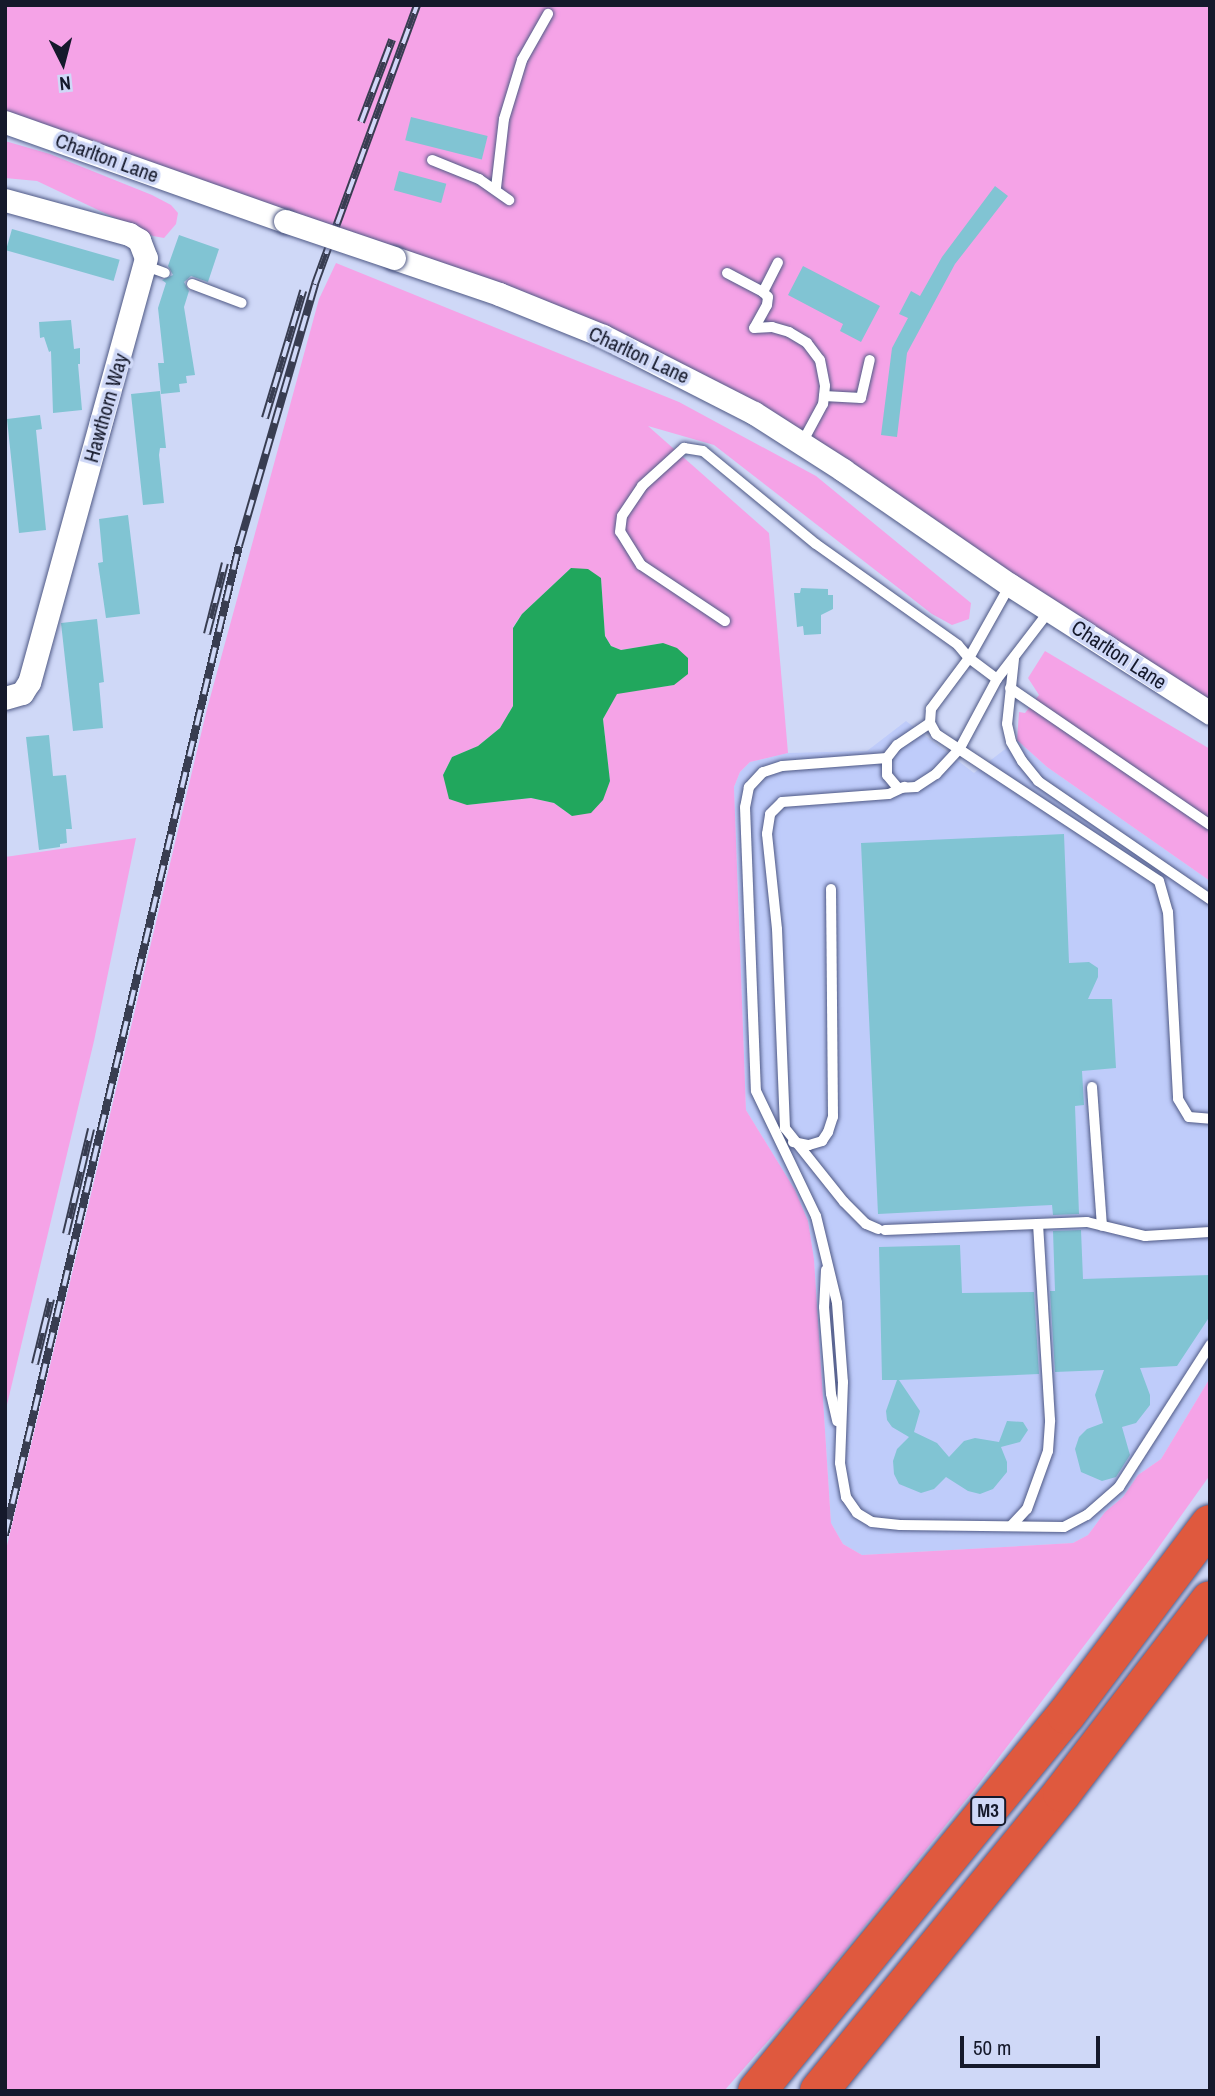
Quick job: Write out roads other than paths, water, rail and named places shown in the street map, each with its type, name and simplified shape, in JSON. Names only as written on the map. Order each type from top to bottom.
[{"type":"highway","name":"M3","points":[[757,2091],[1066,1715],[1210,1524]]},
{"type":"highway","name":"M3","points":[[819,2091],[1046,1813],[1210,1600]]},
{"type":"street","name":"Charlton Lane","points":[[5,122],[499,294],[603,336],[705,386],[802,443],[1010,585],[1210,713]]},
{"type":"street","name":"Hawthorn Way","points":[[5,200],[129,234],[139,240],[155,269],[29,681],[22,693],[5,698]]},
{"type":"lane","points":[[496,188],[504,119],[522,60],[548,14]]},
{"type":"lane","points":[[432,160],[496,188],[509,200]]},
{"type":"lane","points":[[763,292],[778,263]]},
{"type":"lane","points":[[727,272],[763,292],[767,305],[754,328],[772,327],[807,343],[820,360],[824,396],[821,412],[802,443]]},
{"type":"lane","points":[[192,284],[242,303]]},
{"type":"lane","points":[[824,396],[861,398],[870,360]]},
{"type":"lane","points":[[724,621],[641,565],[620,532],[622,516],[642,486],[684,448],[703,451],[816,544],[958,645],[969,659],[997,679]]},
{"type":"lane","points":[[1010,585],[969,659],[931,709],[930,723],[936,734],[1159,881],[1168,912],[1178,1099],[1189,1117],[1210,1119]]},
{"type":"lane","points":[[930,723],[897,745],[887,758],[887,775],[898,788],[916,787],[936,774],[960,748],[997,679],[1050,610]]},
{"type":"lane","points":[[1014,657],[1007,724],[1012,742],[1022,761],[1038,781],[1210,899]]},
{"type":"lane","points":[[1010,688],[1210,825]]},
{"type":"lane","points":[[887,758],[782,766],[763,772],[749,787],[745,807],[757,1091],[816,1216],[827,1256],[840,1327],[843,1382],[840,1463],[846,1497],[858,1513],[872,1522],[900,1525],[1064,1527],[1087,1515],[1119,1487],[1210,1345]]},
{"type":"lane","points":[[904,787],[889,794],[782,802],[770,814],[767,834],[777,929],[785,1128],[844,1202],[866,1224],[882,1229],[1087,1222],[1145,1236],[1210,1232]]},
{"type":"lane","points":[[783,1148],[795,1141],[809,1145],[822,1140],[828,1132],[832,1117],[831,889]]},
{"type":"lane","points":[[1092,1087],[1102,1226]]},
{"type":"lane","points":[[1011,1525],[1027,1508],[1048,1451],[1050,1420],[1038,1225]]},
{"type":"railway","points":[[5,1535],[239,546],[315,284],[417,5]]},
{"type":"railway","points":[[361,122],[392,40]]},
{"type":"railway","points":[[265,418],[303,291]]},
{"type":"railway","points":[[207,634],[225,563]]},
{"type":"railway","points":[[66,1234],[91,1129]]},
{"type":"railway","points":[[35,1364],[51,1299]]}]
